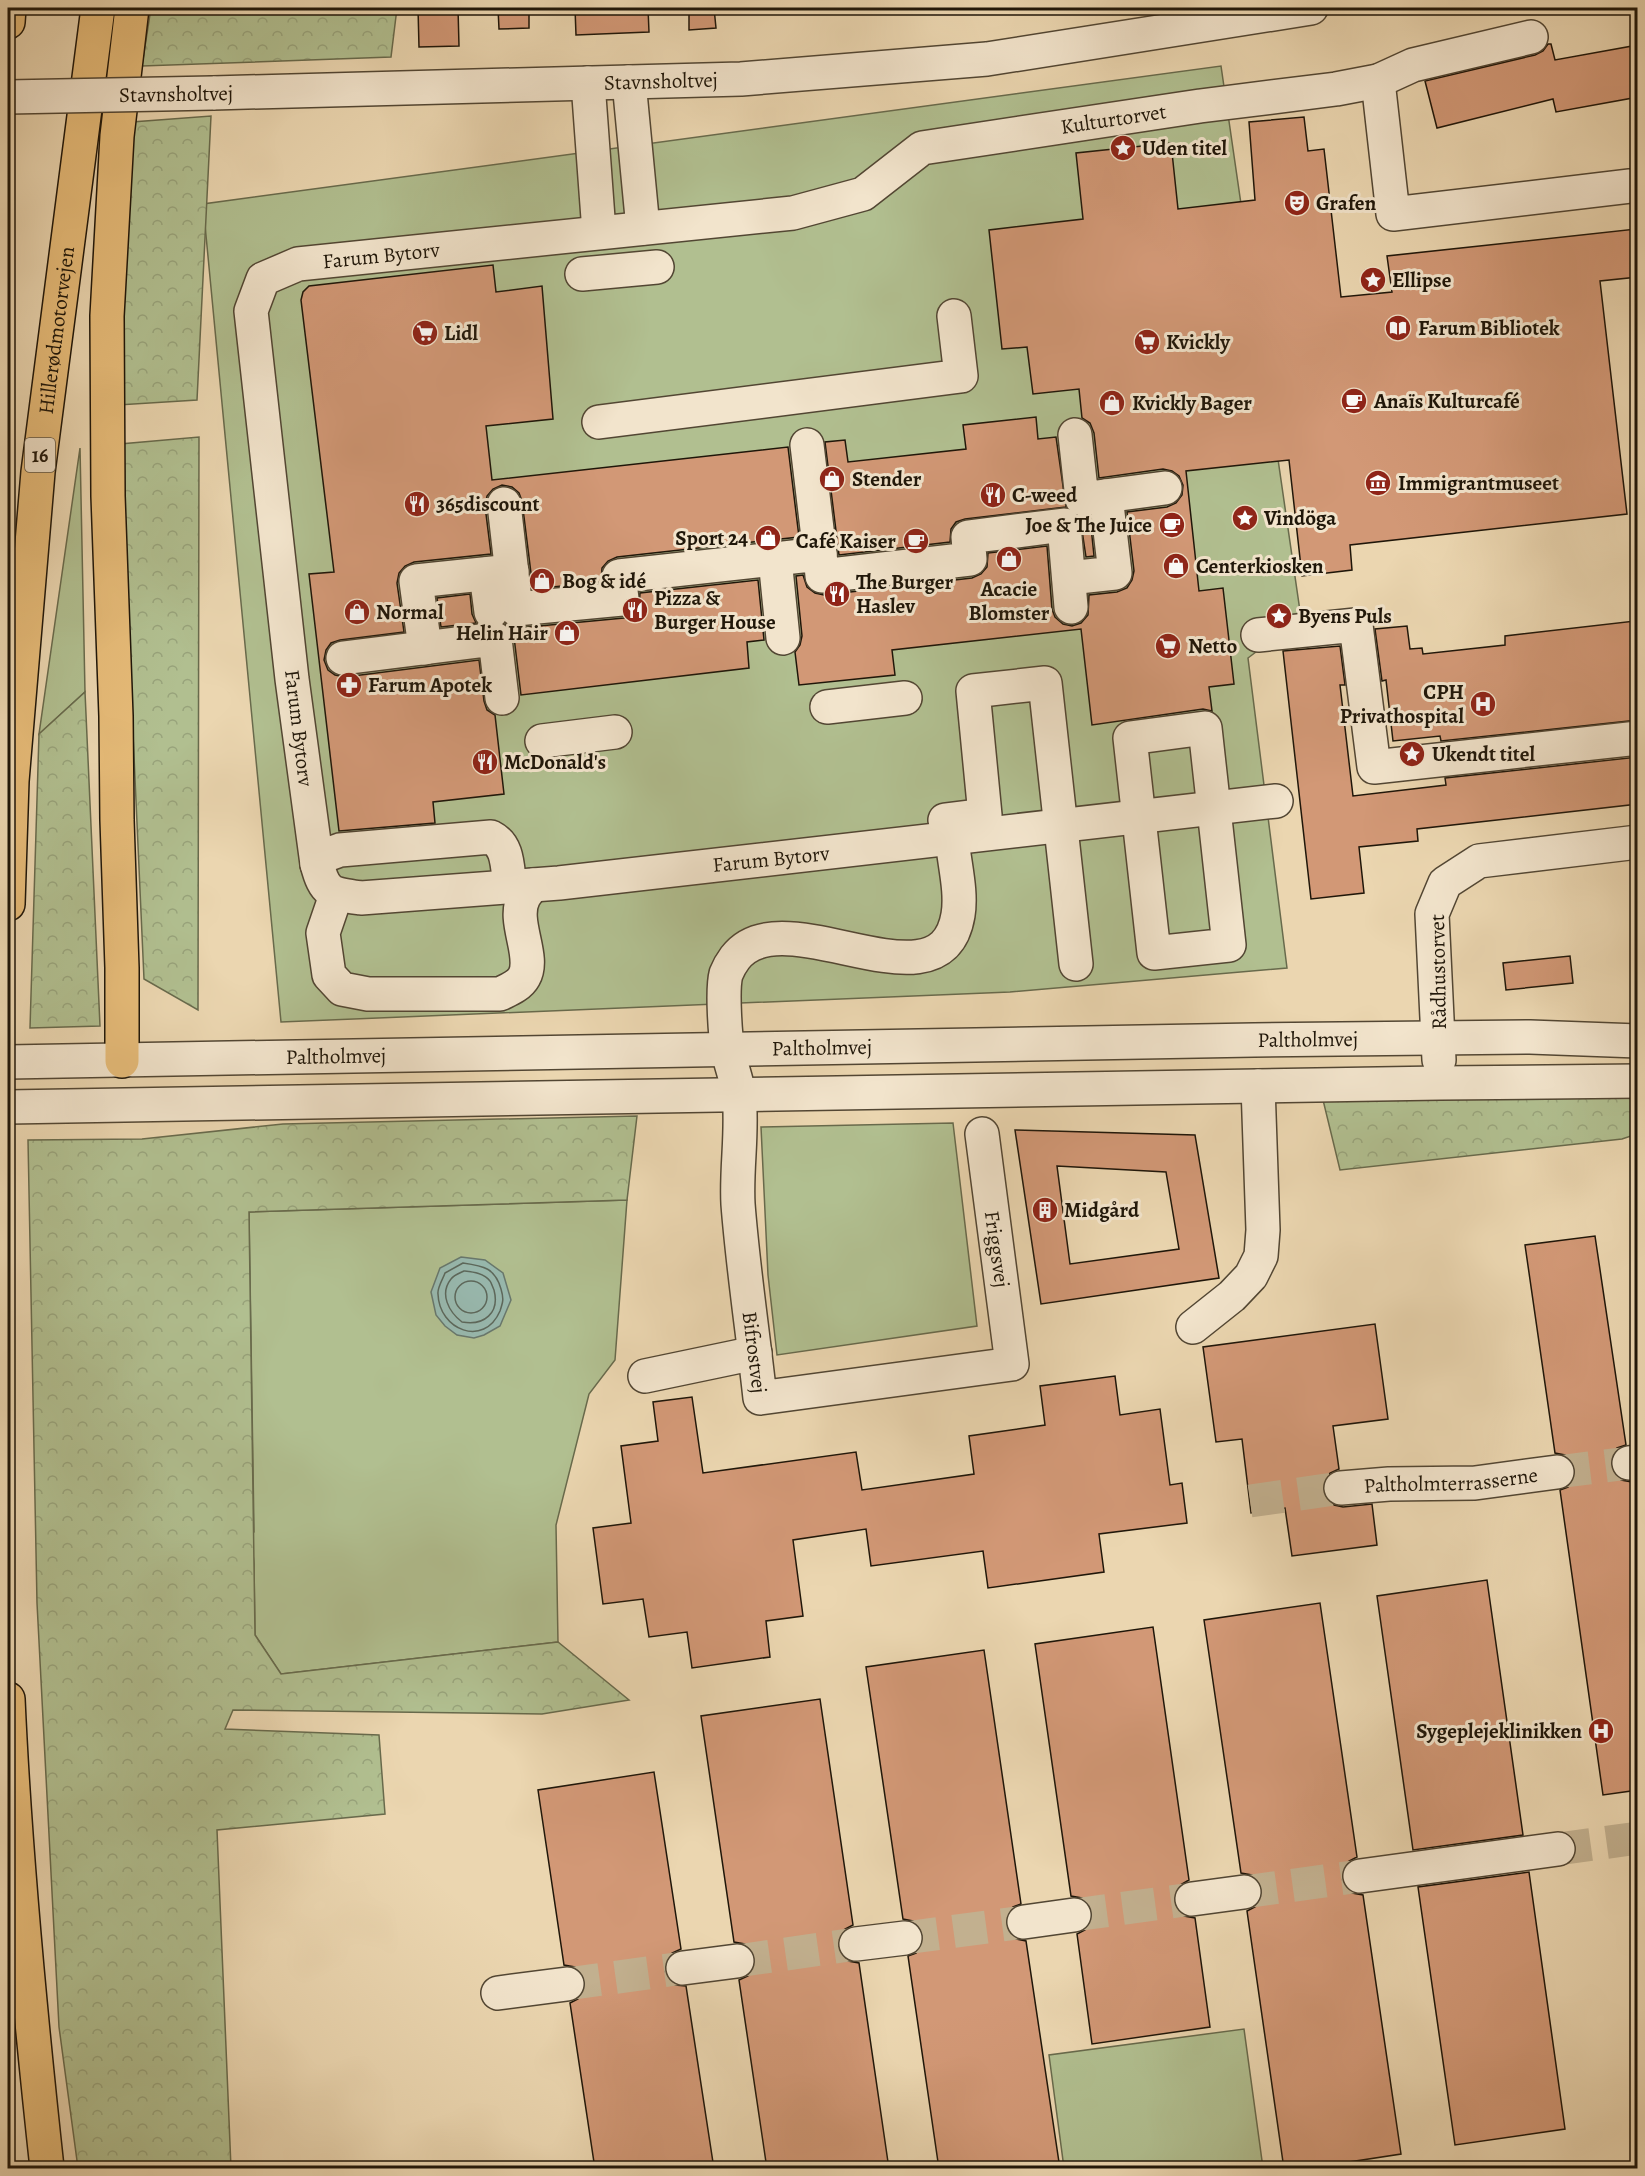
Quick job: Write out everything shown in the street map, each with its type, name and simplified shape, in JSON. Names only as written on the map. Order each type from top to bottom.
[{"type":"highway","points":[[8,22],[9,8]]},
{"type":"highway","name":"Hillerødmotorvejen","points":[[8,904],[12,781],[38,472],[98,8]]},
{"type":"highway","points":[[106,1061],[122,968],[108,496],[107,316],[117,136],[132,8]]},
{"type":"highway","points":[[8,1699],[28,1997],[47,2169]]},
{"type":"street","name":"Stavnsholtvej","points":[[8,97],[741,78],[987,59],[1311,8]]},
{"type":"street","name":"Kulturtorvet","points":[[863,194],[922,148],[1200,106],[1336,89],[1378,81],[1413,64],[1531,37]]},
{"type":"street","points":[[1378,81],[1393,214],[1630,186]]},
{"type":"street","points":[[629,82],[643,228]]},
{"type":"street","points":[[588,83],[599,232]]},
{"type":"street","name":"Farum Bytorv","points":[[863,194],[793,213],[298,264],[263,279],[251,311],[291,670],[317,864],[322,884],[333,903],[361,898],[521,886],[1276,801]]},
{"type":"street","points":[[582,274],[657,267]]},
{"type":"street","points":[[599,422],[961,376],[954,316]]},
{"type":"street","points":[[1075,435],[1089,513],[1115,573],[1070,592],[1089,513]]},
{"type":"street","points":[[807,445],[821,565]]},
{"type":"street","points":[[343,658],[425,648],[501,620],[622,599],[619,576],[776,570],[958,549],[1089,513],[1165,488]]},
{"type":"street","points":[[502,698],[499,572],[504,504]]},
{"type":"street","points":[[776,570],[783,638]]},
{"type":"street","points":[[425,648],[416,580],[499,572]]},
{"type":"street","points":[[1258,635],[1356,625],[1374,767],[1638,738]]},
{"type":"street","points":[[918,823],[984,815],[973,691],[1046,683],[1076,964]]},
{"type":"street","points":[[827,707],[905,698]]},
{"type":"street","points":[[1205,728],[1230,945],[1154,953],[1138,817],[1130,738],[1205,728]]},
{"type":"street","points":[[543,741],[615,732]]},
{"type":"street","points":[[317,864],[326,855],[340,850],[491,837],[499,841],[505,850],[524,897],[520,912],[527,964],[524,977],[513,988],[500,994],[368,994],[342,988],[329,975],[323,933],[333,903]]},
{"type":"street","points":[[739,1094],[727,1049],[725,988],[727,973],[735,957],[747,947],[762,940],[778,937],[887,956],[912,957],[935,952],[950,939],[955,929],[960,904],[952,838]]},
{"type":"street","name":"Rådhustorvet","points":[[1440,1083],[1432,914],[1445,883],[1479,861],[1638,842]]},
{"type":"street","name":"Paltholmvej","points":[[8,1062],[1439,1038],[1561,1038],[1638,1041]]},
{"type":"street","points":[[106,1061],[122,1105]]},
{"type":"street","points":[[8,1107],[1638,1081]]},
{"type":"street","points":[[1193,1327],[1232,1296],[1251,1276],[1261,1256],[1263,1230],[1258,1086]]},
{"type":"street","name":"Bifrostvej","points":[[739,1094],[738,1201],[760,1398],[1012,1364]]},
{"type":"street","name":"Friggsvej","points":[[982,1134],[1012,1364]]},
{"type":"street","points":[[645,1376],[755,1353]]},
{"type":"street","name":"Paltholmterrasserne","points":[[1341,1488],[1389,1484],[1475,1483],[1557,1472]]},
{"type":"street","points":[[1360,1876],[1558,1849]]},
{"type":"street","points":[[1192,1899],[1244,1892]]},
{"type":"street","points":[[1024,1922],[1074,1915]]},
{"type":"street","points":[[856,1944],[905,1938]]},
{"type":"street","points":[[683,1968],[736,1961]]},
{"type":"street","points":[[498,1993],[567,1984]]},
{"type":"green space","points":[[151,8],[397,8],[391,57],[142,66]]},
{"type":"green space","points":[[1221,66],[1301,618],[1248,658],[1287,968],[1010,992],[281,1022],[203,204]]},
{"type":"green space","points":[[211,116],[197,400],[118,405],[132,122]]},
{"type":"green space","points":[[199,437],[198,1010],[144,979],[120,444]]},
{"type":"green space","points":[[80,448],[85,692],[39,734]]},
{"type":"green space","points":[[85,692],[100,1026],[30,1028],[39,734]]},
{"type":"green space","points":[[1574,1094],[1637,1099],[1637,1134],[1622,1139],[1340,1170],[1323,1100]]},
{"type":"green space","points":[[637,1116],[627,1200],[249,1212],[255,1635],[281,1674],[558,1642],[629,1700],[542,1714],[233,1710],[225,1729],[379,1735],[385,1814],[217,1830],[231,2168],[78,2168],[59,2027],[37,1603],[28,1140],[142,1139],[283,1124]]},
{"type":"green space","points":[[953,1123],[977,1326],[777,1355],[768,1275],[761,1127]]},
{"type":"green space","points":[[627,1200],[615,1360],[589,1394],[556,1525],[558,1642],[281,1674],[255,1635],[254,1563],[251,1535],[254,1532],[249,1212]]},
{"type":"green space","points":[[1244,2029],[1263,2168],[1064,2168],[1049,2055]]},
{"type":"water","points":[[461,1257],[485,1260],[503,1273],[511,1300],[500,1326],[474,1338],[457,1335],[445,1326],[436,1315],[431,1292],[440,1268]]},
{"type":"building","points":[[418,8],[458,8],[459,46],[419,47]]},
{"type":"building","points":[[498,8],[529,8],[529,28],[499,29]]},
{"type":"building","points":[[575,8],[648,8],[649,32],[576,35]]},
{"type":"building","points":[[689,8],[714,8],[716,28],[689,30]]},
{"type":"building","points":[[1548,44],[1551,44],[1555,60],[1638,45],[1638,97],[1556,112],[1553,99],[1437,128],[1425,81],[1535,55],[1543,51]]},
{"type":"building","points":[[1304,117],[1308,151],[1324,149],[1341,297],[1392,292],[1387,256],[1636,229],[1638,277],[1600,281],[1627,514],[1350,545],[1352,570],[1302,576],[1289,460],[1186,471],[1199,591],[1223,588],[1234,684],[1209,687],[1212,711],[1203,709],[1092,725],[1081,629],[892,650],[895,675],[799,685],[795,652],[802,636],[796,576],[803,575],[807,587],[815,593],[824,595],[972,578],[981,574],[987,567],[988,553],[1047,546],[1052,609],[1055,617],[1063,624],[1072,626],[1081,623],[1088,615],[1089,595],[1117,592],[1127,588],[1134,571],[1127,512],[1167,507],[1176,503],[1182,495],[1183,485],[1179,476],[1163,469],[1099,478],[1094,433],[1090,423],[1082,418],[1079,389],[1033,394],[1027,347],[1002,349],[989,230],[1083,219],[1076,153],[1171,143],[1178,209],[1255,200],[1249,122]]},
{"type":"building","points":[[493,265],[496,292],[542,286],[553,419],[486,426],[492,480],[788,447],[799,537],[617,557],[608,561],[602,568],[601,582],[533,589],[522,501],[519,493],[512,487],[502,485],[493,489],[487,496],[485,506],[491,554],[414,562],[405,566],[399,573],[397,583],[404,632],[331,643],[326,650],[324,660],[328,670],[335,675],[345,677],[479,660],[484,701],[487,710],[495,715],[504,794],[433,802],[435,823],[339,831],[309,574],[334,572],[301,300],[303,292],[309,286]]},
{"type":"building","points":[[1036,417],[1038,439],[1056,437],[1066,507],[965,519],[956,522],[951,529],[950,542],[839,555],[825,442],[845,440],[848,462],[966,449],[963,425]]},
{"type":"building","points":[[1080,517],[1090,517],[1094,556],[1086,557]]},
{"type":"building","points":[[758,580],[764,640],[747,642],[749,668],[521,695],[514,637],[510,628],[505,624],[518,628],[624,618],[633,614],[639,607],[640,593]]},
{"type":"building","points":[[470,594],[472,614],[476,623],[441,627],[437,598]]},
{"type":"building","points":[[1635,621],[1638,627],[1638,720],[1441,741],[1440,736],[1393,741],[1386,680],[1382,681],[1375,629],[1407,626],[1410,649],[1422,648],[1423,654],[1505,645],[1505,636]]},
{"type":"building","points":[[1340,646],[1345,685],[1340,685],[1353,796],[1446,785],[1445,778],[1638,757],[1638,804],[1417,829],[1418,841],[1359,847],[1364,893],[1311,899],[1283,651]]},
{"type":"building","points":[[1570,956],[1573,983],[1506,990],[1503,963]]},
{"type":"building","name":"Midgård","points":[[1015,1130],[1195,1135],[1219,1278],[1041,1304]],"holes":[[[1057,1166],[1166,1172],[1179,1249],[1070,1264]]]},
{"type":"building","points":[[1595,1236],[1626,1445],[1617,1448],[1612,1455],[1611,1466],[1614,1474],[1621,1480],[1632,1482],[1638,1526],[1638,1790],[1603,1795],[1560,1490],[1568,1487],[1574,1480],[1575,1469],[1571,1460],[1565,1455],[1555,1453],[1525,1245]]},
{"type":"building","points":[[1375,1324],[1388,1419],[1333,1426],[1339,1469],[1330,1473],[1322,1489],[1326,1499],[1334,1505],[1343,1507],[1372,1504],[1377,1545],[1292,1556],[1285,1508],[1251,1513],[1242,1439],[1216,1442],[1203,1347]]},
{"type":"building","points":[[1115,1376],[1120,1415],[1160,1409],[1170,1485],[1182,1483],[1187,1523],[1099,1534],[1104,1572],[988,1588],[983,1551],[871,1566],[866,1529],[793,1540],[803,1616],[766,1621],[770,1657],[692,1668],[687,1632],[649,1637],[643,1599],[603,1604],[593,1528],[631,1523],[621,1446],[658,1441],[653,1402],[692,1397],[703,1473],[856,1452],[862,1490],[974,1474],[969,1436],[1045,1425],[1040,1386]]},
{"type":"building","points":[[1487,1580],[1523,1835],[1413,1850],[1377,1596]]},
{"type":"building","points":[[1320,1603],[1357,1857],[1343,1868],[1342,1879],[1346,1888],[1352,1893],[1363,1895],[1401,2154],[1303,2169],[1284,2169],[1247,1911],[1261,1900],[1262,1889],[1258,1880],[1252,1875],[1241,1873],[1204,1620]]},
{"type":"building","points":[[1153,1627],[1189,1880],[1175,1891],[1174,1902],[1178,1911],[1184,1916],[1195,1918],[1210,2027],[1092,2044],[1077,1934],[1091,1923],[1092,1912],[1088,1903],[1082,1898],[1071,1896],[1035,1644]]},
{"type":"building","points":[[984,1650],[1021,1904],[1013,1907],[1007,1914],[1006,1925],[1009,1933],[1016,1939],[1026,1941],[1060,2169],[939,2169],[908,1956],[916,1953],[922,1946],[923,1935],[920,1927],[913,1921],[903,1919],[866,1667]]},
{"type":"building","points":[[820,1699],[853,1925],[839,1936],[838,1947],[841,1955],[848,1961],[859,1963],[889,2169],[767,2169],[739,1980],[748,1976],[754,1969],[755,1958],[752,1950],[745,1944],[734,1942],[701,1716]]},
{"type":"building","points":[[654,1772],[681,1949],[672,1953],[666,1960],[665,1971],[669,1980],[675,1985],[686,1986],[714,2169],[595,2169],[570,2003],[584,1992],[585,1981],[581,1972],[575,1967],[564,1965],[538,1790]]},
{"type":"building","points":[[1529,1872],[1565,2129],[1455,2145],[1418,1887]]},
{"type":"tunnel","points":[[1557,1472],[1629,1463]]},
{"type":"tunnel","points":[[1250,1501],[1341,1488]]},
{"type":"tunnel","points":[[1558,1849],[1638,1838]]},
{"type":"tunnel","points":[[1244,1892],[1360,1876]]},
{"type":"tunnel","points":[[1074,1915],[1192,1899]]},
{"type":"tunnel","points":[[905,1938],[1024,1922]]},
{"type":"tunnel","points":[[737,1961],[856,1944]]},
{"type":"tunnel","points":[[567,1984],[683,1968]]},
{"type":"place","name":"Uden titel","points":[[1123,148]]},
{"type":"place","name":"Grafen","points":[[1297,203]]},
{"type":"place","name":"Ellipse","points":[[1373,280]]},
{"type":"place","name":"Farum Bibliotek","points":[[1398,328]]},
{"type":"place","name":"Lidl","points":[[425,333]]},
{"type":"place","name":"Kvickly","points":[[1147,342]]},
{"type":"place","name":"Anaïs Kulturcafé","points":[[1354,401]]},
{"type":"place","name":"Kvickly Bager","points":[[1112,403]]},
{"type":"place","name":"Stender","points":[[832,479]]},
{"type":"place","name":"Immigrantmuseet","points":[[1378,483]]},
{"type":"place","name":"C-weed","points":[[993,495]]},
{"type":"place","name":"365discount","points":[[417,504]]},
{"type":"place","name":"Vindöga","points":[[1245,518]]},
{"type":"place","name":"Joe & The Juice","points":[[1172,525]]},
{"type":"place","name":"Sport 24","points":[[768,538]]},
{"type":"place","name":"Café Kaiser","points":[[916,541]]},
{"type":"place","name":"Acacie Blomster","points":[[1009,559]]},
{"type":"place","name":"Centerkiosken","points":[[1176,566]]},
{"type":"place","name":"Bog & idé","points":[[542,581]]},
{"type":"place","name":"The Burger Haslev","points":[[837,594]]},
{"type":"place","name":"Pizza & Burger House","points":[[635,610]]},
{"type":"place","name":"Normal","points":[[357,612]]},
{"type":"place","name":"Byens Puls","points":[[1279,616]]},
{"type":"place","name":"Helin Hair","points":[[567,633]]},
{"type":"place","name":"Netto","points":[[1168,646]]},
{"type":"place","name":"Farum Apotek","points":[[349,685]]},
{"type":"place","name":"CPH Privathospital","points":[[1483,704]]},
{"type":"place","name":"Ukendt titel","points":[[1412,754]]},
{"type":"place","name":"McDonald's","points":[[485,762]]},
{"type":"place","name":"Midgård","points":[[1045,1210]]},
{"type":"place","name":"Sygeplejeklinikken","points":[[1601,1731]]}]
